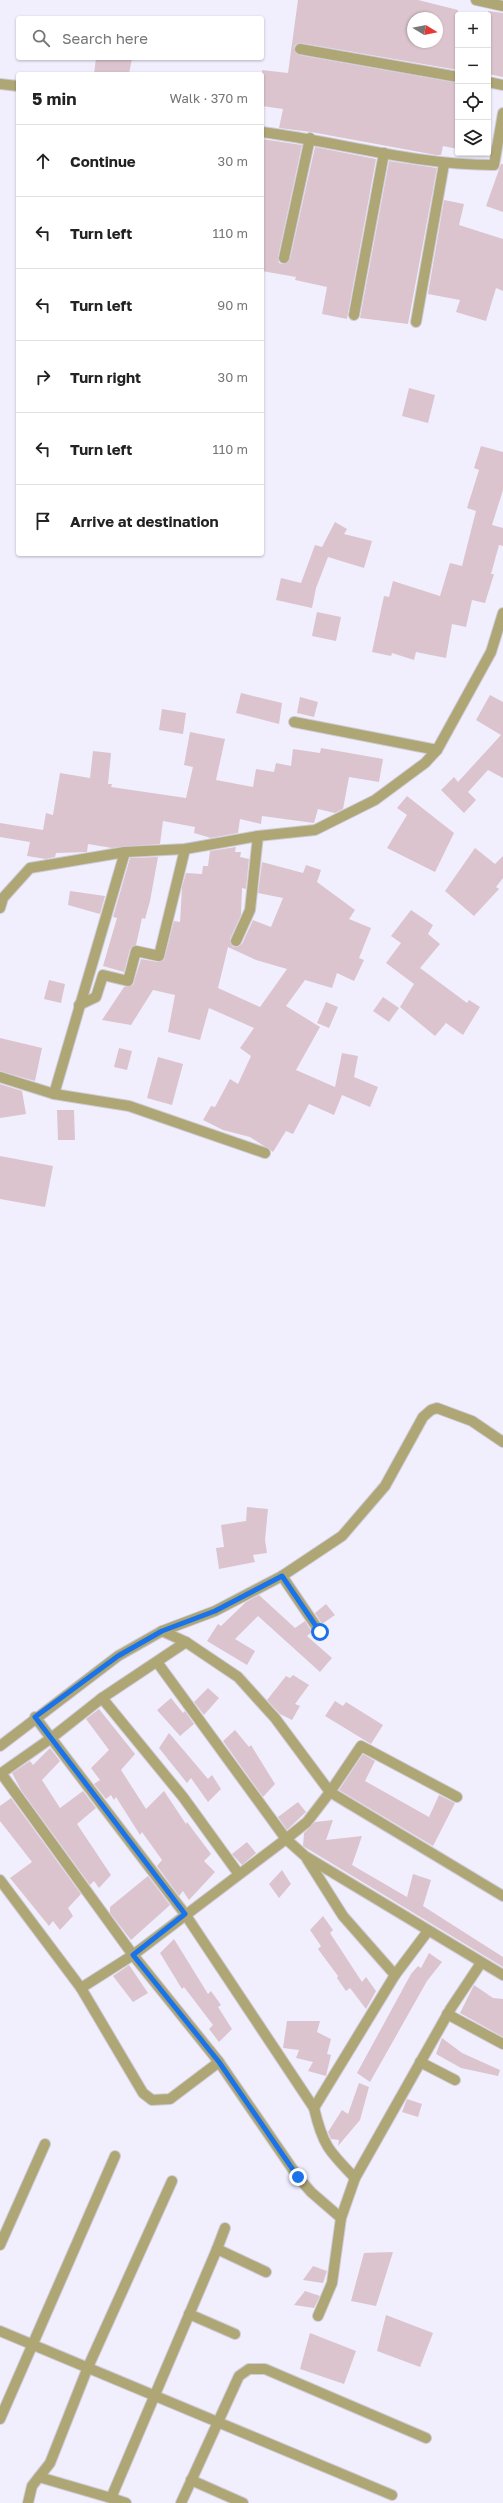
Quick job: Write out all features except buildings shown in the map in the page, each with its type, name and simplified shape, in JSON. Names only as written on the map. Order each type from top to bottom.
[{"type":"street","points":[[476,0],[503,6]]},
{"type":"street","points":[[300,49],[455,76]]},
{"type":"street","points":[[491,82],[503,84]]},
{"type":"street","points":[[0,84],[16,86]]},
{"type":"street","points":[[264,132],[310,138],[444,164],[498,167],[503,113]]},
{"type":"street","points":[[284,258],[310,138]]},
{"type":"street","points":[[354,316],[384,153]]},
{"type":"street","points":[[416,322],[444,164]]},
{"type":"street","points":[[0,908],[3,898],[30,868],[124,852],[185,849],[258,836],[315,830],[374,800],[425,763],[436,750],[491,652],[503,613]]},
{"type":"street","points":[[294,722],[436,750]]},
{"type":"street","points":[[236,941],[250,910],[258,836]]},
{"type":"street","points":[[79,1005],[96,997],[103,975],[128,981],[136,951],[159,956],[185,849]]},
{"type":"street","points":[[54,1094],[124,852]]},
{"type":"street","points":[[0,1077],[54,1094],[129,1106],[265,1153]]},
{"type":"street","points":[[0,1746],[35,1717],[118,1656],[162,1631],[215,1611],[282,1576],[342,1536],[386,1486],[423,1417],[431,1410],[437,1408],[472,1421],[503,1442]]},
{"type":"street","points":[[282,1576],[320,1632]]},
{"type":"street","points":[[162,1631],[186,1642],[238,1677],[275,1718],[330,1792],[503,1896]]},
{"type":"street","points":[[186,1642],[102,1698],[50,1739],[1,1773],[133,1955],[219,2062],[298,2177],[311,2192],[341,2218]]},
{"type":"street","points":[[157,1662],[286,1839],[305,1856],[503,1975]]},
{"type":"street","points":[[102,1698],[184,1798],[238,1873]]},
{"type":"street","points":[[35,1717],[50,1739],[122,1828],[185,1914],[314,2108],[320,2133],[328,2151],[355,2178]]},
{"type":"street","points":[[82,1988],[133,1955],[238,1873],[307,1822],[330,1792],[361,1746],[457,1797]]},
{"type":"street","points":[[305,1856],[343,1916],[395,1975]]},
{"type":"street","points":[[0,1880],[82,1988],[143,2093],[152,2100],[170,2099],[219,2062]]},
{"type":"street","points":[[314,2108],[395,1975],[428,1931]]},
{"type":"street","points":[[318,2316],[332,2283],[341,2218],[355,2178],[447,2014],[481,1963]]},
{"type":"street","points":[[447,2014],[503,2044]]},
{"type":"street","points":[[420,2062],[455,2080]]},
{"type":"street","points":[[0,2245],[45,2144]]},
{"type":"street","points":[[0,2419],[115,2156]]},
{"type":"street","points":[[28,2503],[32,2486],[50,2463],[88,2367],[172,2181]]},
{"type":"street","points":[[111,2498],[153,2395],[225,2228]]},
{"type":"street","points":[[217,2249],[266,2272]]},
{"type":"street","points":[[189,2314],[234,2334]]},
{"type":"street","points":[[0,2331],[392,2495]]},
{"type":"street","points":[[181,2503],[239,2376],[249,2369],[265,2368],[426,2438]]},
{"type":"street","points":[[39,2477],[126,2503]]},
{"type":"street","points":[[191,2480],[243,2503]]},
{"type":"route","points":[[298,2177],[219,2062],[133,1955],[185,1914],[122,1828],[50,1739],[35,1717],[118,1656],[162,1631],[215,1611],[282,1576],[320,1632]]}]
